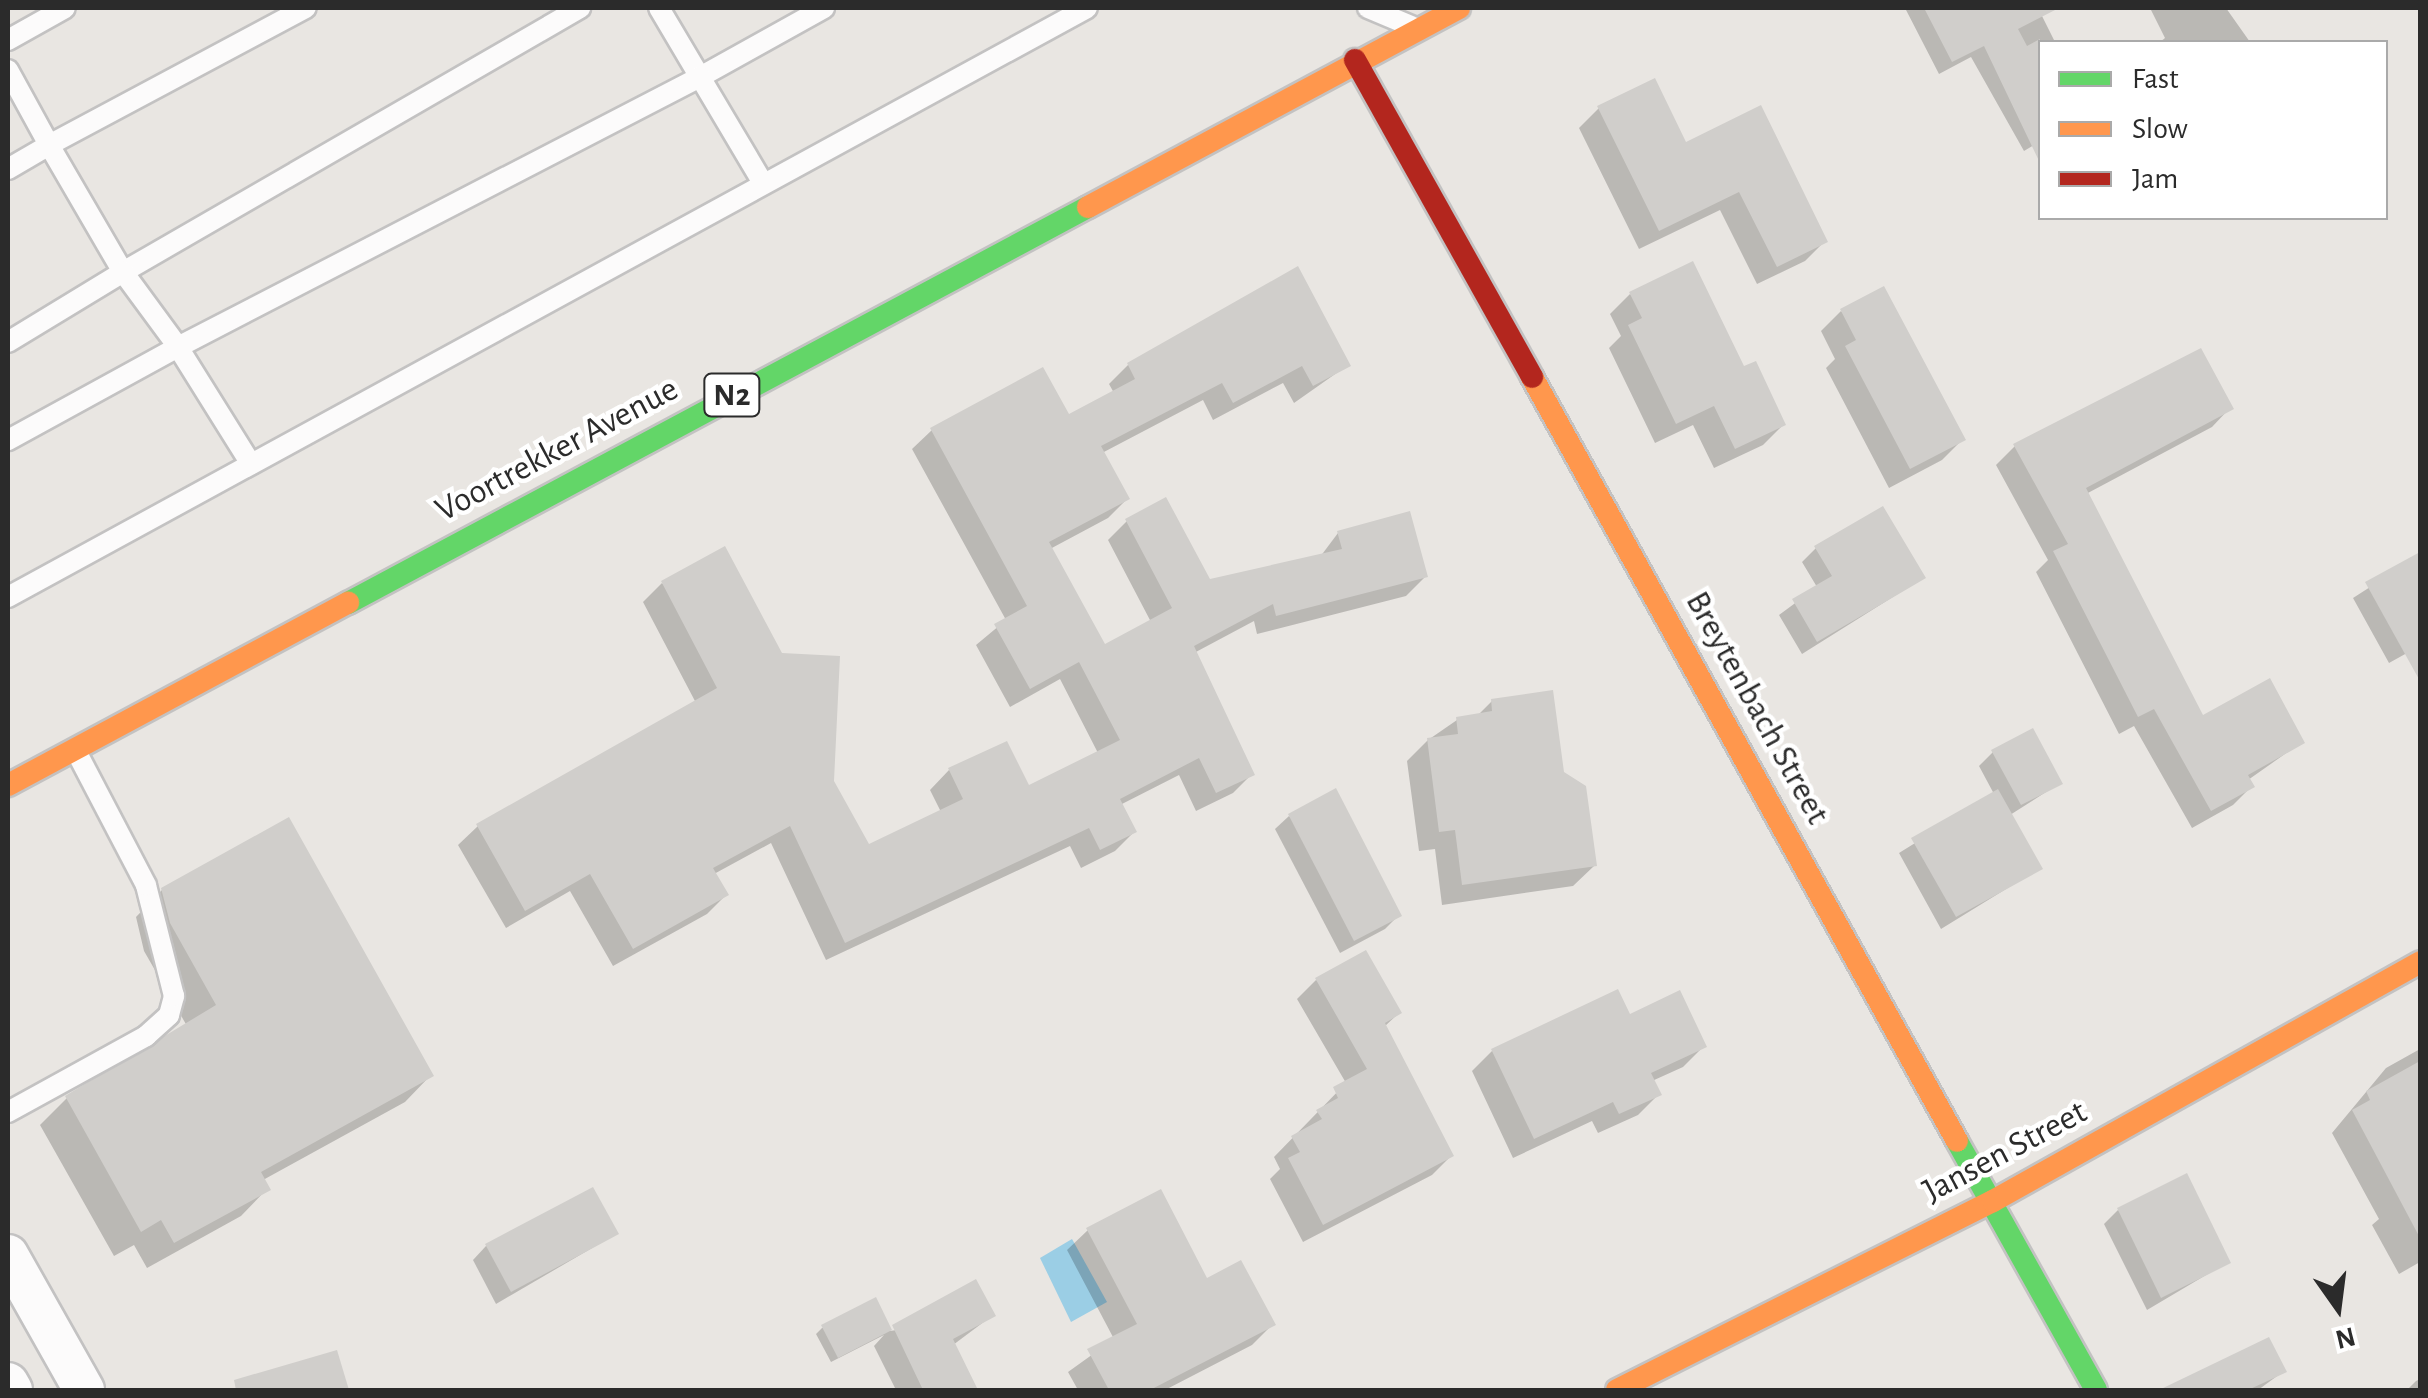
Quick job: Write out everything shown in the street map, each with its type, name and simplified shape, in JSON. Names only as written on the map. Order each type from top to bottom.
[{"type":"main road","name":"Voortrekker Avenue","points":[[8,785],[1355,60],[1459,8]]},
{"type":"main road","name":"Breytenbach Street","points":[[1355,60],[2096,1390]]},
{"type":"main road","name":"Jansen Street","points":[[1617,1390],[1993,1200],[2420,962]]},
{"type":"street","points":[[8,1255],[84,1390]]},
{"type":"street","points":[[8,1382],[12,1390]]},
{"type":"lane","points":[[8,40],[65,8]]},
{"type":"lane","points":[[8,169],[306,8]]},
{"type":"lane","points":[[8,342],[580,8]]},
{"type":"lane","points":[[659,8],[763,184]]},
{"type":"lane","points":[[8,440],[824,8]]},
{"type":"lane","points":[[8,597],[1087,8]]},
{"type":"lane","points":[[1368,8],[1418,28]]},
{"type":"lane","points":[[8,70],[123,272],[178,347],[251,464]]},
{"type":"lane","points":[[8,1112],[146,1036],[168,1016],[174,996],[146,885],[75,749]]},
{"type":"water","points":[[1072,1239],[1107,1302],[1071,1322],[1040,1258]]},
{"type":"building","points":[[1924,8],[2059,8],[2018,29],[2027,46],[2038,40],[2038,159],[1984,46],[1952,62]]},
{"type":"building","points":[[1655,78],[1686,142],[1761,105],[1828,242],[1777,267],[1739,192],[1659,231],[1597,106]]},
{"type":"building","points":[[1693,261],[1744,366],[1756,361],[1786,425],[1735,449],[1714,406],[1676,424],[1628,325],[1642,318],[1629,292]]},
{"type":"building","points":[[1298,266],[1351,366],[1313,386],[1302,366],[1233,403],[1222,383],[1101,446],[1130,499],[1049,542],[1105,644],[1172,608],[1125,519],[1166,497],[1210,579],[1342,549],[1337,531],[1410,511],[1428,577],[1276,616],[1273,604],[1194,646],[1255,775],[1216,793],[1199,758],[1120,799],[1137,832],[1100,850],[1089,828],[845,943],[790,826],[713,868],[729,895],[633,949],[590,874],[525,911],[476,824],[717,688],[661,581],[725,546],[782,653],[840,656],[834,781],[869,844],[963,799],[948,768],[1007,741],[1029,785],[1120,740],[1079,662],[1030,689],[994,624],[1027,606],[930,428],[1043,367],[1069,414],[1135,379],[1127,363]]},
{"type":"building","points":[[1884,286],[1966,440],[1910,469],[1845,346],[1856,340],[1840,309]]},
{"type":"building","points":[[2201,348],[2234,409],[2086,488],[2203,715],[2270,678],[2305,743],[2248,775],[2255,787],[2211,811],[2154,709],[2138,717],[2053,551],[2068,544],[2013,444]]},
{"type":"building","points":[[1883,506],[1926,578],[1817,642],[1792,599],[1832,576],[1814,546]]},
{"type":"building","points":[[2420,552],[2420,681],[2365,582]]},
{"type":"building","points":[[1553,690],[1564,772],[1586,786],[1597,866],[1462,885],[1455,830],[1439,832],[1427,738],[1458,734],[1456,717],[1492,711],[1491,699]]},
{"type":"building","points":[[2033,728],[2063,784],[2021,805],[1991,750]]},
{"type":"building","points":[[1336,788],[1402,916],[1354,941],[1288,814]]},
{"type":"building","points":[[1998,789],[2043,869],[1956,917],[1911,838]]},
{"type":"building","points":[[289,817],[434,1076],[261,1172],[271,1190],[174,1243],[161,1220],[141,1232],[65,1096],[216,1005],[170,923],[161,888]]},
{"type":"building","points":[[1366,950],[1402,1013],[1385,1023],[1454,1156],[1323,1225],[1288,1158],[1300,1152],[1291,1136],[1322,1119],[1316,1110],[1338,1098],[1333,1087],[1367,1069],[1315,978]]},
{"type":"building","points":[[1618,989],[1630,1014],[1680,990],[1707,1047],[1651,1073],[1662,1095],[1619,1114],[1613,1102],[1534,1139],[1491,1049]]},
{"type":"building","points":[[2420,1061],[2420,1238],[2352,1110],[2370,1100],[2366,1091]]},
{"type":"building","points":[[2187,1173],[2231,1263],[2161,1298],[2117,1208]]},
{"type":"building","points":[[593,1187],[619,1234],[511,1292],[485,1244]]},
{"type":"building","points":[[1161,1189],[1207,1278],[1241,1260],[1276,1325],[1150,1390],[1109,1390],[1087,1349],[1137,1324],[1086,1228]]},
{"type":"building","points":[[976,1279],[996,1316],[953,1339],[978,1390],[923,1390],[892,1325]]},
{"type":"building","points":[[876,1297],[892,1330],[838,1358],[821,1325]]},
{"type":"building","points":[[2269,1337],[2287,1372],[2248,1390],[2159,1390]]},
{"type":"building","points":[[337,1350],[349,1390],[236,1390],[234,1380]]},
{"type":"traffic: fast","points":[[348,603],[1088,207]]},
{"type":"traffic: fast","points":[[1957,1141],[2096,1390]]},
{"type":"traffic: slow","points":[[1088,207],[1459,8]]},
{"type":"traffic: slow","points":[[1532,377],[1957,1141]]},
{"type":"traffic: slow","points":[[8,785],[348,603]]},
{"type":"traffic: slow","points":[[1617,1390],[1993,1201],[2420,962]]},
{"type":"traffic: jam","points":[[1355,60],[1532,377]]}]
